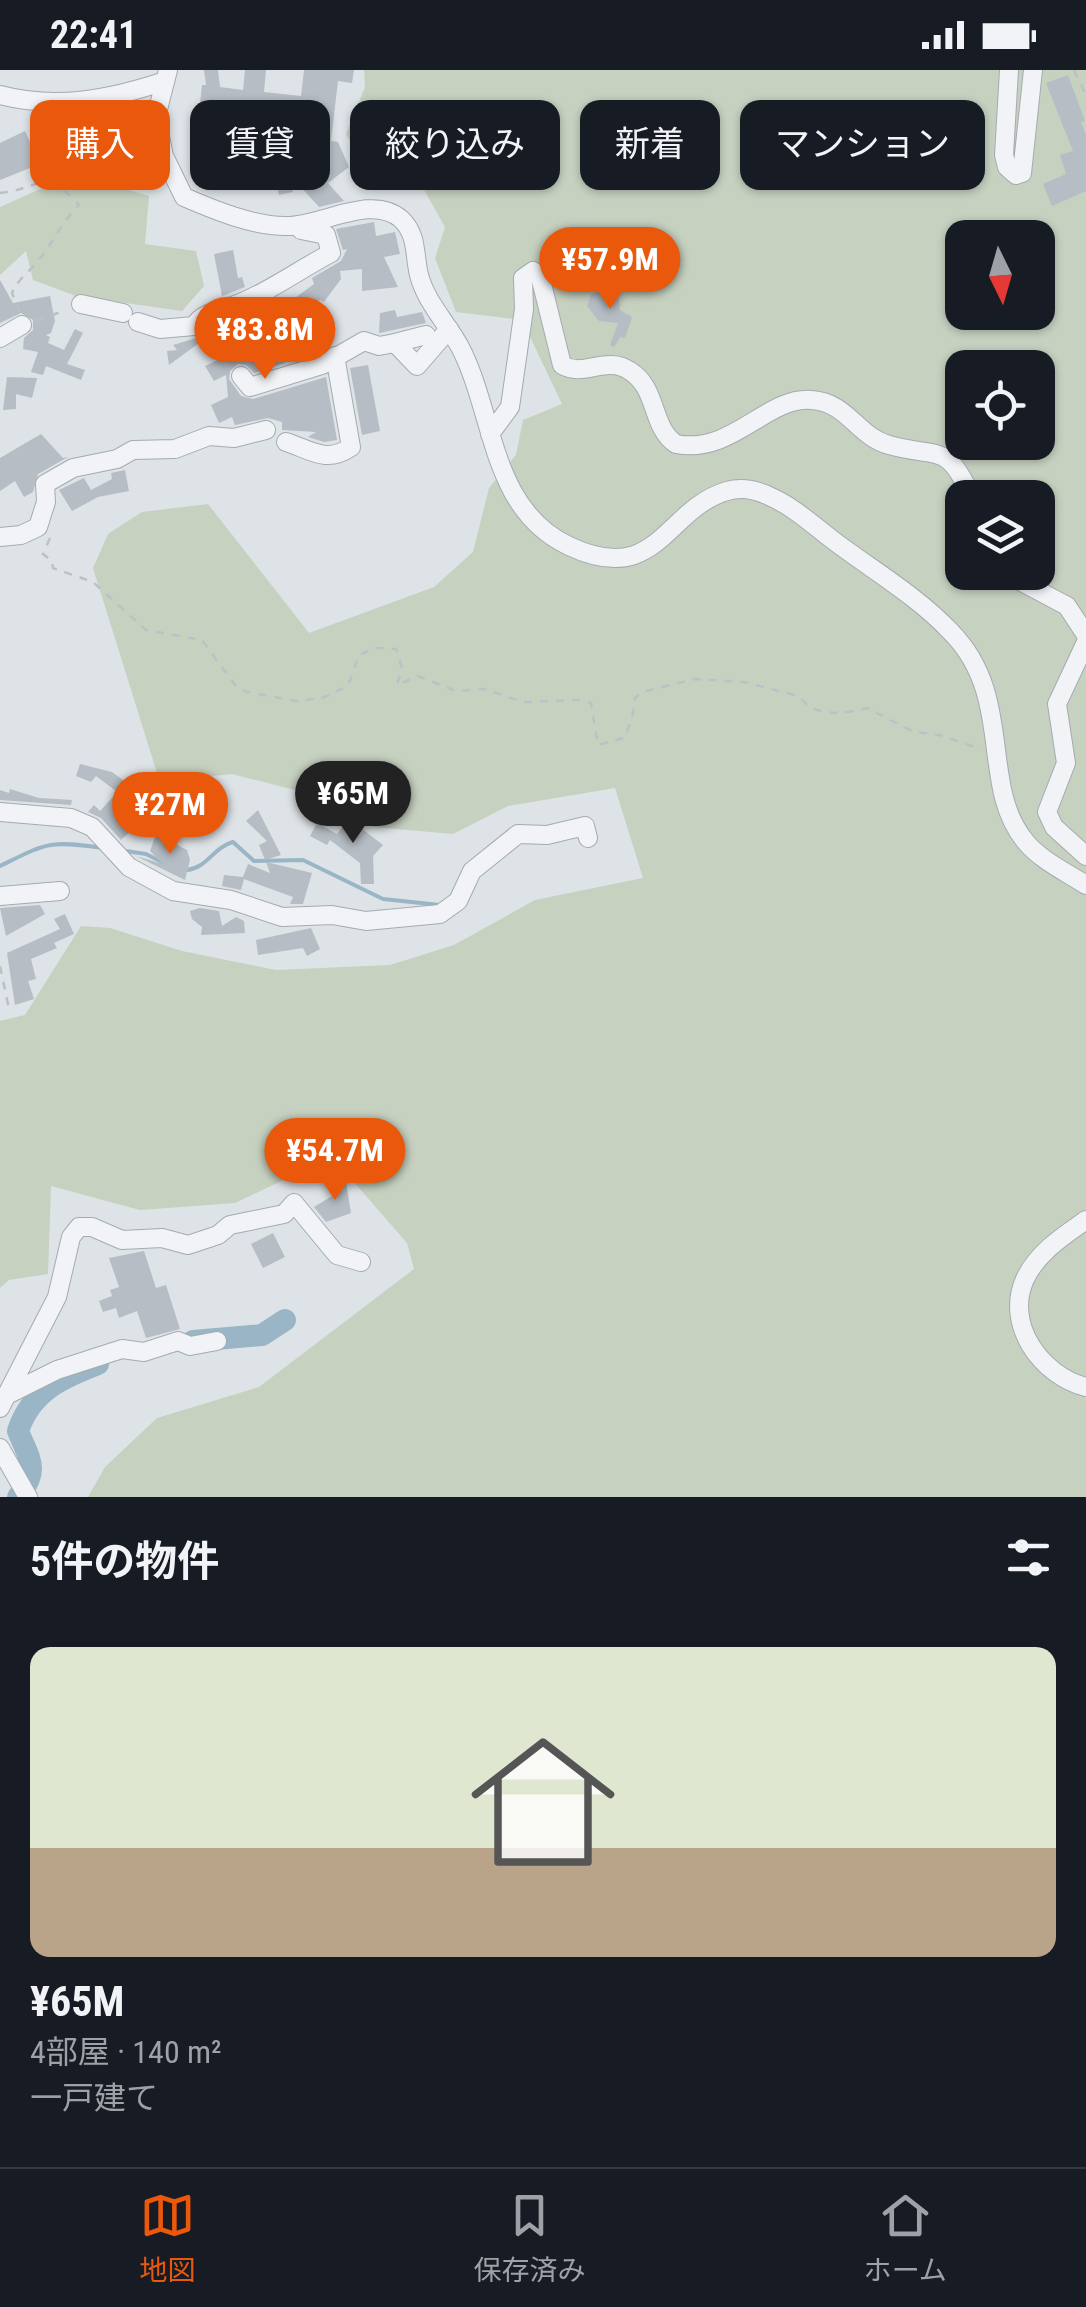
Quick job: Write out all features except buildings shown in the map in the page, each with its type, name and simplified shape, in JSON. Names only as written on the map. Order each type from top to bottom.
[{"type":"street","points":[[1009,70],[1004,155],[1007,167],[1016,175],[1022,173],[1033,70]]},
{"type":"street","points":[[0,95],[27,102],[78,102],[166,76]]},
{"type":"street","points":[[81,304],[160,329],[194,326],[201,317],[262,296],[331,253],[326,235],[263,224],[184,197],[170,168]]},
{"type":"street","points":[[286,226],[319,224],[372,208],[400,218],[412,235],[419,276],[472,373],[512,490],[529,516],[564,544],[602,556],[647,550],[698,505],[728,490],[754,490],[794,510],[952,632],[985,683],[1013,824],[1029,846],[1086,885]]},
{"type":"street","points":[[493,443],[510,407],[524,309],[523,278],[533,271],[540,276],[562,365],[576,371],[602,363],[616,364],[632,372],[652,395],[664,430],[676,444],[693,446],[728,439],[771,413],[815,399],[845,410],[870,438],[890,446],[929,450],[947,458],[964,480]]},
{"type":"street","points":[[0,338],[21,319]]},
{"type":"street","points":[[395,343],[417,366],[449,329]]},
{"type":"street","points":[[241,376],[250,387],[322,365],[364,341],[378,346],[426,335]]},
{"type":"street","points":[[286,442],[320,457],[340,454],[351,447],[335,356]]},
{"type":"street","points":[[0,537],[21,535],[38,527],[46,502],[45,484],[73,468],[118,459],[133,450],[176,449],[208,436],[234,438],[266,430]]},
{"type":"street","points":[[1037,590],[1067,606],[1086,639],[1057,704],[1066,763],[1046,812],[1054,827],[1086,856]]},
{"type":"street","points":[[0,812],[71,818],[92,826],[129,868],[172,891],[230,900],[282,917],[332,915],[366,921],[440,914],[458,901],[472,871],[518,834],[546,835],[586,826],[588,838]]},
{"type":"street","points":[[0,896],[60,892]]},
{"type":"street","points":[[5,1400],[57,1297],[70,1237],[79,1227],[92,1227],[122,1240],[162,1238],[188,1245],[218,1235],[230,1226],[284,1214],[294,1203],[337,1255],[361,1262]]},
{"type":"street","points":[[1086,1220],[1045,1251],[1033,1266],[1023,1282],[1020,1310],[1024,1332],[1048,1370],[1086,1387]]},
{"type":"street","points":[[5,1400],[57,1370],[122,1349],[144,1352],[178,1342],[190,1346],[217,1341]]},
{"type":"street","points":[[0,1448],[28,1497]]},
{"type":"path","points":[[1074,70],[1086,95]]},
{"type":"path","points":[[0,193],[30,184]]},
{"type":"path","points":[[63,190],[79,205],[60,223],[41,258],[16,283],[12,294],[21,319],[81,304]]},
{"type":"path","points":[[194,326],[213,353],[241,376]]},
{"type":"path","points":[[38,527],[50,536],[43,554],[52,561],[53,568],[93,582],[146,630],[202,640],[235,685],[248,692],[296,702],[322,698],[348,686],[359,655],[388,646],[396,649],[402,660],[397,685],[418,676],[456,691],[485,690],[523,702],[592,703],[598,745],[624,738],[632,719],[634,698],[642,692],[695,680],[744,682],[799,696],[807,708],[816,711],[848,713],[867,708],[914,732],[981,749]]},
{"type":"path","points":[[0,966],[9,1009]]},
{"type":"green space","points":[[364,70],[1086,70],[1086,1497],[88,1497],[105,1467],[157,1418],[259,1387],[414,1269],[407,1243],[332,1157],[235,1203],[140,1210],[51,1186],[48,1274],[9,1280],[0,1288],[0,1021],[25,1015],[81,926],[110,928],[182,951],[276,970],[390,965],[454,945],[535,900],[643,878],[615,788],[508,806],[453,834],[373,827],[322,797],[232,774],[199,777],[157,773],[93,568],[108,534],[142,512],[208,504],[309,633],[434,587],[473,552],[489,488],[516,455],[523,420],[562,404],[522,320],[456,312],[435,258],[445,227],[424,190],[560,190],[560,100],[360,100],[365,87]]},
{"type":"green space","points":[[38,190],[129,190],[149,196],[145,244],[196,251],[204,286],[182,311],[76,296],[33,280],[26,251],[0,275],[0,207]]},
{"type":"waterway","points":[[187,870],[233,842],[254,861],[303,860],[383,899],[440,905]]},
{"type":"waterway","points":[[0,866],[49,845],[102,848]]},
{"type":"waterway","points":[[126,851],[146,854],[164,863]]},
{"type":"waterway","points":[[193,1341],[262,1335],[285,1320]]},
{"type":"waterway","points":[[18,1497],[31,1472],[18,1431],[24,1417],[49,1388],[98,1364]]}]
